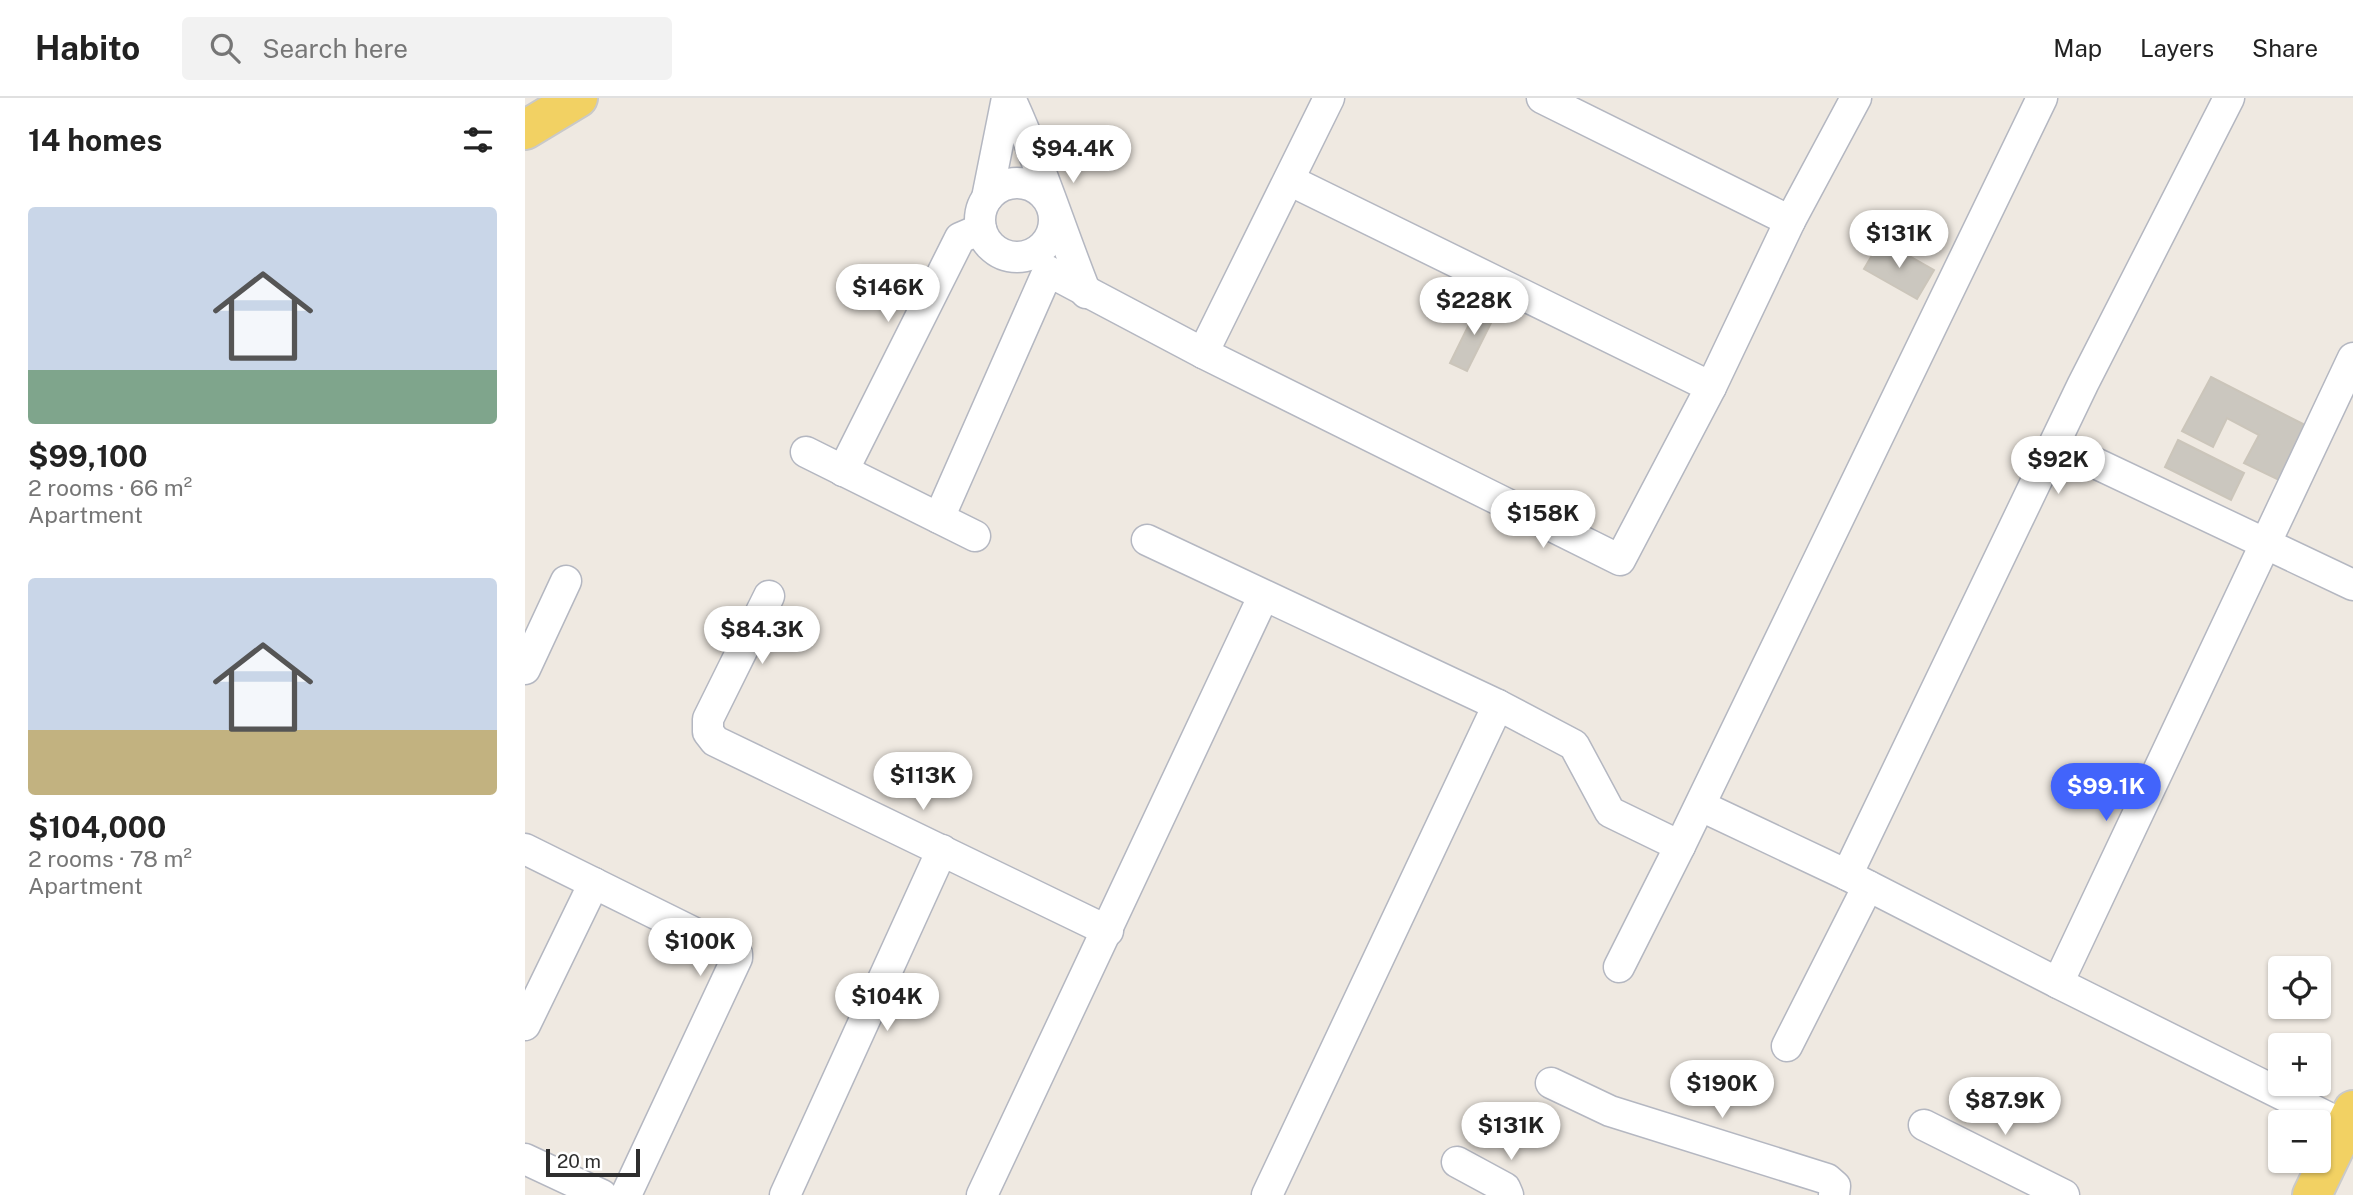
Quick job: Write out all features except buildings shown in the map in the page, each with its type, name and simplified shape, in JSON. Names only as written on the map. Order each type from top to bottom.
[{"type":"main road","points":[[525,130],[578,98]]},
{"type":"main road","points":[[2312,1195],[2349,1118]]},
{"type":"street","points":[[1009,98],[987,198],[981,209],[981,229],[989,244],[998,252],[1021,257],[1203,353],[1620,560],[1710,387],[1790,221],[1856,98]]},
{"type":"street","points":[[1009,98],[1038,158],[1051,204],[1086,293]]},
{"type":"street","points":[[1203,353],[1329,98]]},
{"type":"street","points":[[1542,98],[1790,221]]},
{"type":"street","points":[[1619,967],[1701,806],[2042,98]]},
{"type":"street","points":[[1787,1046],[1857,881],[2055,444],[2229,98]]},
{"type":"street","points":[[1289,180],[1710,387]]},
{"type":"street","points":[[987,198],[1009,183],[1021,183],[1034,187],[1051,204],[1053,227],[1049,239],[1042,248],[1021,257]]},
{"type":"street","points":[[843,471],[960,238],[981,229]]},
{"type":"street","points":[[939,518],[1048,271]]},
{"type":"street","points":[[2057,983],[2353,358]]},
{"type":"street","points":[[2055,444],[2353,585]]},
{"type":"street","points":[[806,452],[975,536]]},
{"type":"street","points":[[1147,540],[1263,597],[1498,705],[1574,745],[1611,812],[1680,846]]},
{"type":"street","points":[[525,669],[566,581]]},
{"type":"street","points":[[769,596],[708,719],[708,732],[715,741],[1108,931]]},
{"type":"street","points":[[982,1195],[1263,597]]},
{"type":"street","points":[[1267,1195],[1498,705]]},
{"type":"street","points":[[1701,806],[1857,881],[2057,983],[2349,1118]]},
{"type":"street","points":[[525,849],[734,950],[737,958],[626,1195]]},
{"type":"street","points":[[785,1195],[943,850]]},
{"type":"street","points":[[525,1025],[594,883]]},
{"type":"street","points":[[1551,1083],[1610,1111],[1827,1179],[1835,1186],[1834,1195]]},
{"type":"street","points":[[1924,1125],[2055,1193]]},
{"type":"street","points":[[525,1159],[602,1195]]},
{"type":"street","points":[[1457,1162],[1505,1188],[1508,1195]]}]
